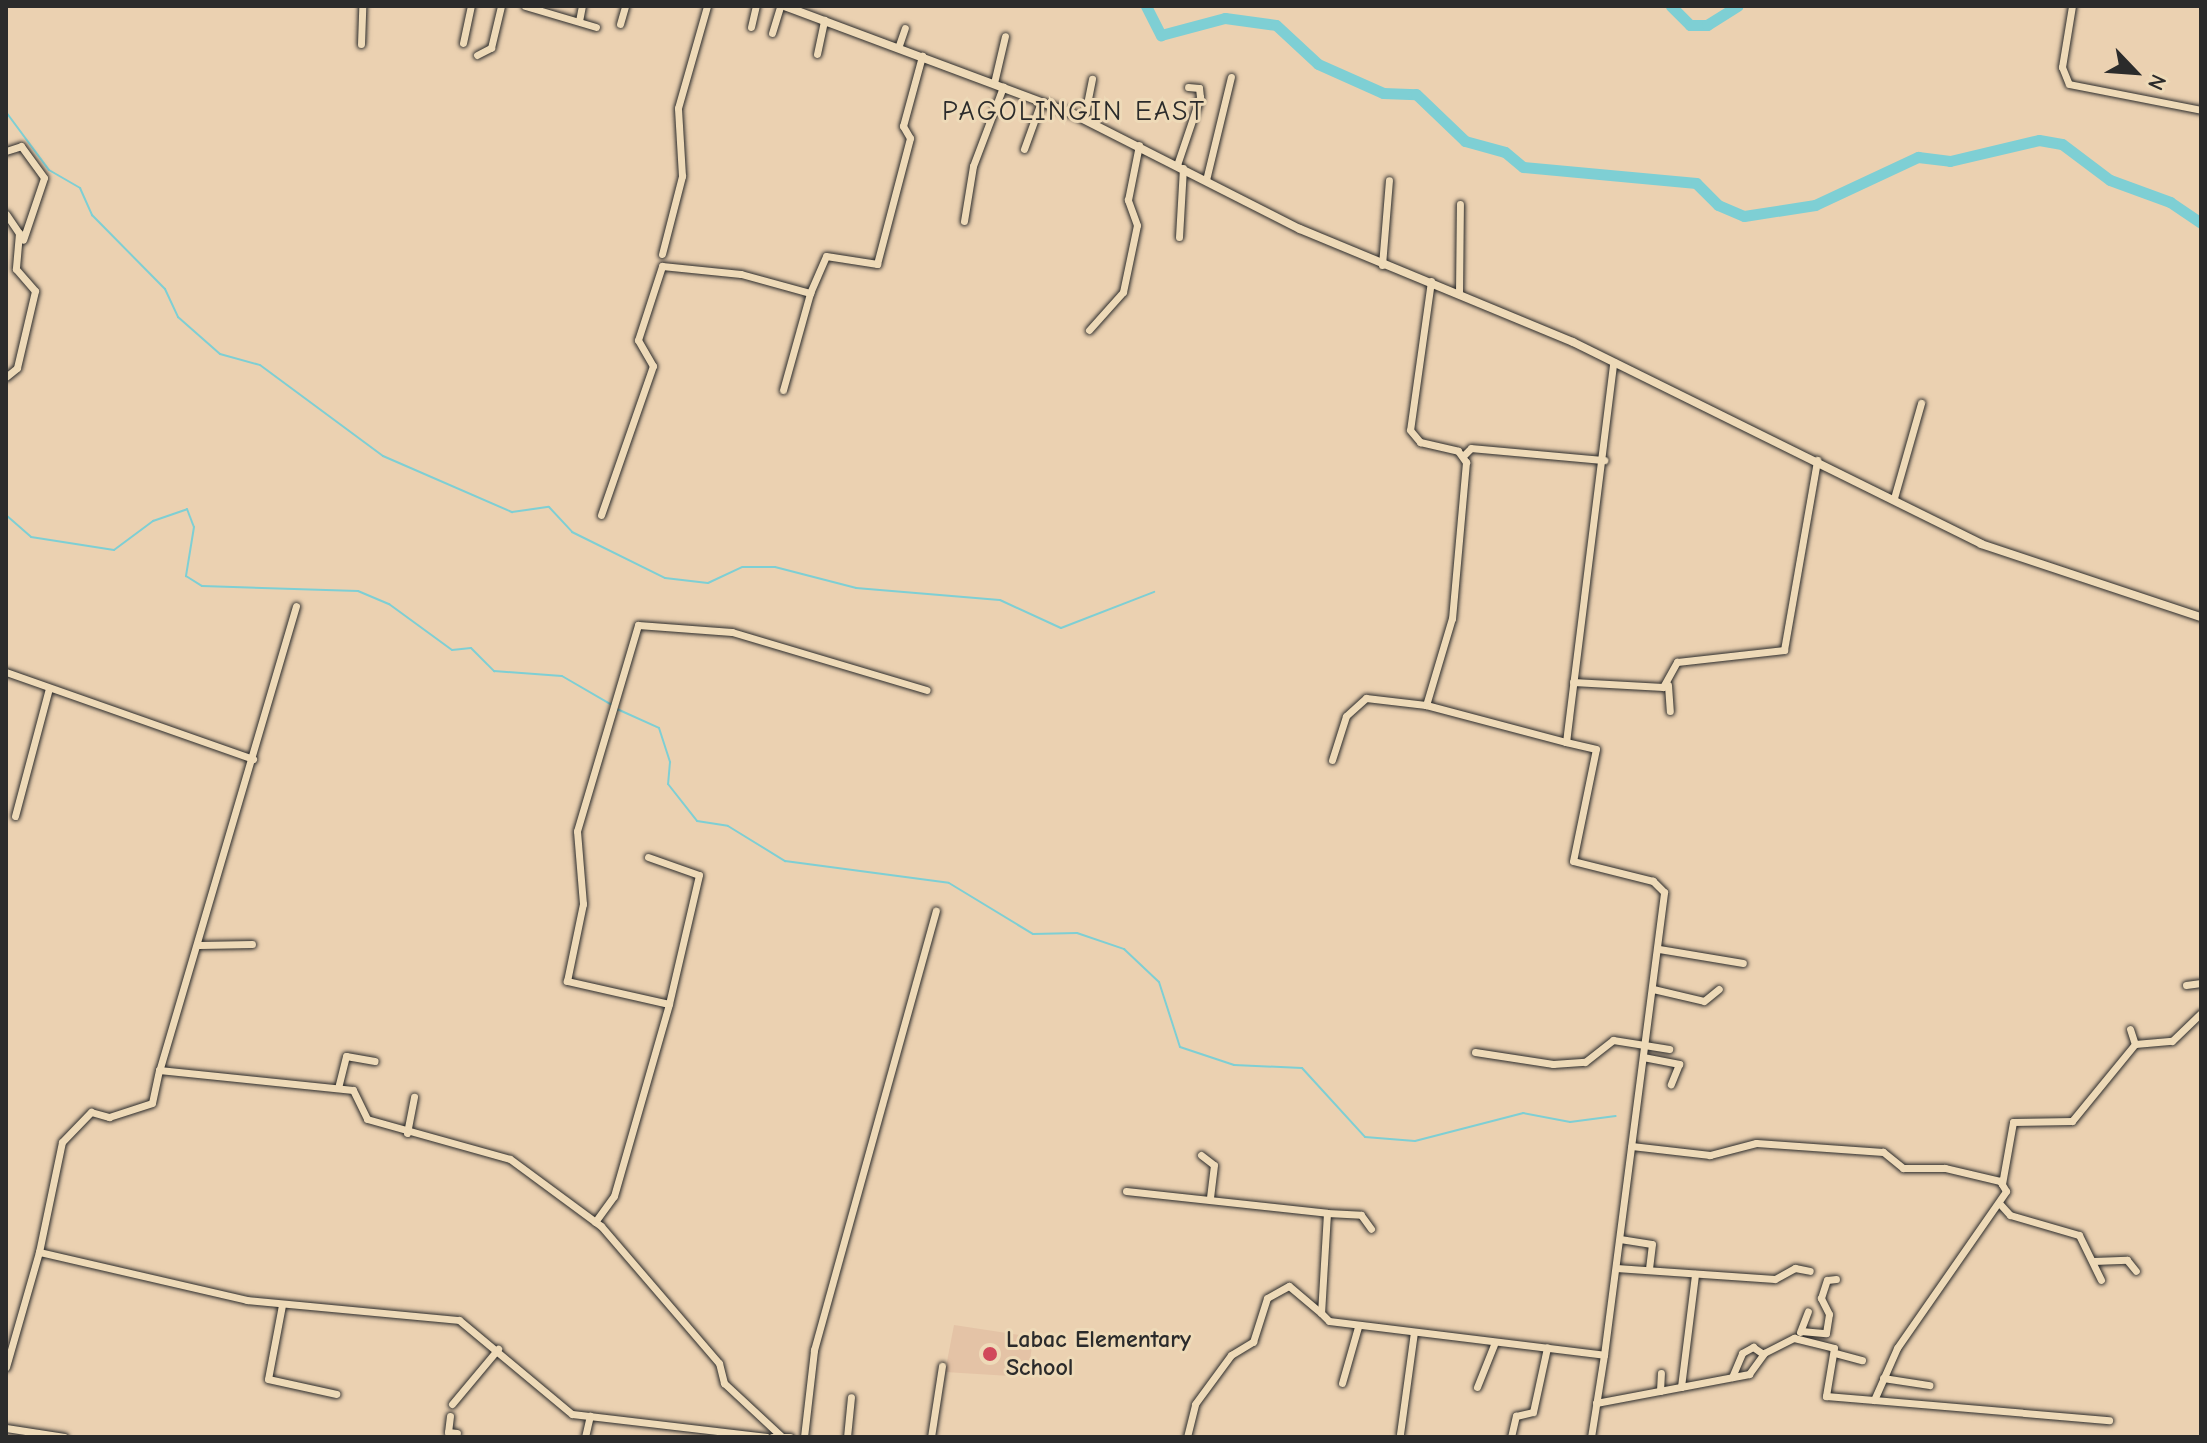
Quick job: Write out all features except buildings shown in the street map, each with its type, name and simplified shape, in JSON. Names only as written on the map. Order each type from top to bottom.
[{"type":"street","points":[[361,44],[362,6]]},
{"type":"street","points":[[463,43],[471,6]]},
{"type":"street","points":[[477,55],[491,48],[501,6]]},
{"type":"street","points":[[525,6],[553,10],[596,27]]},
{"type":"street","points":[[579,21],[582,6]]},
{"type":"street","points":[[620,24],[625,6]]},
{"type":"street","points":[[662,254],[682,176],[678,108],[707,6]]},
{"type":"street","points":[[751,27],[756,6]]},
{"type":"street","points":[[772,33],[782,6],[1084,119],[1382,265],[1431,281],[1613,362],[2028,563],[2201,617]]},
{"type":"street","points":[[2072,6],[2062,67],[2069,84],[2201,110]]},
{"type":"street","points":[[817,54],[824,20]]},
{"type":"street","points":[[898,48],[905,28]]},
{"type":"street","points":[[964,221],[973,166],[999,85],[1005,36]]},
{"type":"street","points":[[783,390],[810,293],[824,257],[877,264],[910,138],[903,126],[922,56]]},
{"type":"street","points":[[1206,180],[1231,77]]},
{"type":"street","points":[[1084,119],[1092,79]]},
{"type":"street","points":[[1179,237],[1180,166],[1200,97],[1199,88],[1188,87]]},
{"type":"street","points":[[1024,149],[1041,102]]},
{"type":"street","points":[[1089,330],[1123,292],[1137,225],[1128,200],[1139,145]]},
{"type":"street","points":[[6,151],[21,146],[44,178],[16,269],[35,293],[18,366],[6,377]]},
{"type":"street","points":[[1382,265],[1389,180]]},
{"type":"street","points":[[1459,294],[1460,204]]},
{"type":"street","points":[[6,214],[17,227],[20,254]]},
{"type":"street","points":[[601,515],[653,366],[638,340],[662,266],[741,274],[810,293]]},
{"type":"street","points":[[1431,281],[1410,430],[1420,442],[1463,456]]},
{"type":"street","points":[[1566,742],[1604,460],[1613,362]]},
{"type":"street","points":[[1894,498],[1921,403]]},
{"type":"street","points":[[1426,705],[1452,618],[1463,456],[1471,448],[1604,460]]},
{"type":"street","points":[[1670,711],[1668,685],[1677,662],[1736,661],[1787,647],[1817,460]]},
{"type":"street","points":[[6,1367],[39,1252],[62,1142],[91,1112],[109,1117],[152,1103],[159,1070],[199,945],[296,606]]},
{"type":"street","points":[[669,1004],[567,981],[583,904],[577,831],[641,623],[732,632],[927,690]]},
{"type":"street","points":[[6,672],[253,759]]},
{"type":"street","points":[[1573,682],[1668,685]]},
{"type":"street","points":[[15,816],[49,688]]},
{"type":"street","points":[[1332,760],[1346,716],[1366,698],[1426,705],[1596,749],[1573,861],[1661,884],[1659,949],[1647,1058],[1591,1437]]},
{"type":"street","points":[[595,1222],[614,1196],[669,1004],[699,875],[648,857]]},
{"type":"street","points":[[804,1437],[814,1350],[936,911]]},
{"type":"street","points":[[199,945],[252,944]]},
{"type":"street","points":[[1659,949],[1743,963]]},
{"type":"street","points":[[2186,985],[2201,983]]},
{"type":"street","points":[[1653,989],[1704,1001],[1719,989]]},
{"type":"street","points":[[1874,1400],[1883,1378],[2000,1204],[2013,1122],[2072,1121],[2135,1044],[2176,1040],[2201,1013]]},
{"type":"street","points":[[2130,1029],[2135,1044]]},
{"type":"street","points":[[1475,1052],[1575,1064],[1613,1040],[1648,1042],[1669,1049]]},
{"type":"street","points":[[338,1088],[346,1056],[375,1061]]},
{"type":"street","points":[[1647,1058],[1679,1064],[1671,1084]]},
{"type":"street","points":[[159,1070],[356,1092],[367,1119],[407,1133],[510,1159],[595,1222],[719,1363],[724,1383],[781,1436]]},
{"type":"street","points":[[407,1133],[414,1097]]},
{"type":"street","points":[[1632,1146],[1729,1155],[1756,1143],[1808,1144],[1883,1152],[1903,1168],[1945,1168],[2002,1184]]},
{"type":"street","points":[[1201,1155],[1214,1165],[1210,1199]]},
{"type":"street","points":[[1126,1191],[1361,1215],[1371,1229]]},
{"type":"street","points":[[2000,1204],[2010,1215],[2079,1235],[2101,1280]]},
{"type":"street","points":[[1321,1313],[1327,1213]]},
{"type":"street","points":[[1620,1239],[1652,1244],[1649,1270]]},
{"type":"street","points":[[39,1252],[282,1305],[459,1320],[588,1425]]},
{"type":"street","points":[[2093,1261],[2127,1260],[2136,1271]]},
{"type":"street","points":[[1616,1268],[1775,1279],[1795,1268],[1810,1271]]},
{"type":"street","points":[[1681,1387],[1695,1274]]},
{"type":"street","points":[[1596,1403],[1757,1371],[1763,1354],[1799,1334],[1826,1333],[1829,1314],[1821,1298],[1827,1280],[1836,1279]]},
{"type":"street","points":[[1187,1437],[1202,1392],[1231,1355],[1253,1342],[1267,1298],[1289,1286],[1321,1313],[1358,1327],[1604,1355]]},
{"type":"street","points":[[282,1305],[268,1379],[336,1394]]},
{"type":"street","points":[[1799,1334],[1808,1311]]},
{"type":"street","points":[[1342,1383],[1358,1327]]},
{"type":"street","points":[[1400,1434],[1414,1332]]},
{"type":"street","points":[[1799,1334],[1832,1345],[1835,1353],[1826,1396],[2109,1420]]},
{"type":"street","points":[[1477,1387],[1495,1342]]},
{"type":"street","points":[[1732,1377],[1742,1353],[1753,1347],[1763,1354]]},
{"type":"street","points":[[1511,1437],[1516,1416],[1533,1412],[1547,1348]]},
{"type":"street","points":[[452,1404],[498,1349]]},
{"type":"street","points":[[1835,1353],[1862,1360]]},
{"type":"street","points":[[931,1437],[942,1366]]},
{"type":"street","points":[[1660,1391],[1661,1373]]},
{"type":"street","points":[[1883,1378],[1929,1385]]},
{"type":"street","points":[[847,1437],[851,1397]]},
{"type":"street","points":[[572,1414],[790,1437]]},
{"type":"street","points":[[450,1416],[448,1432],[457,1433]]},
{"type":"street","points":[[585,1437],[590,1416]]},
{"type":"street","points":[[6,1428],[64,1437]]},
{"type":"shaded area","name":"Labac Elementary School","points":[[954,1325],[1033,1337],[1028,1377],[945,1372]]},
{"type":"waterway","points":[[1146,6],[1161,35],[1225,18],[1276,25],[1318,64],[1383,93],[1416,94],[1465,141],[1505,152],[1523,167],[1696,183],[1718,205],[1744,216],[1815,205],[1918,157],[1950,161],[2039,140],[2062,144],[2110,180],[2170,202],[2201,223]]},
{"type":"waterway","points":[[1671,6],[1690,25],[1707,25],[1738,6]]},
{"type":"waterway","points":[[6,112],[49,170],[80,188],[92,215],[165,289],[178,317],[220,354],[260,365],[383,456],[512,512],[549,507],[572,532],[665,578],[708,583],[743,567],[775,567],[856,588],[1000,600],[1061,628],[1154,592]]},
{"type":"waterway","points":[[6,515],[31,537],[114,550],[153,521],[187,509],[194,527],[186,576],[202,586],[358,591],[389,604],[452,650],[471,648],[494,671],[562,676],[612,705]]},
{"type":"waterway","points":[[617,709],[659,728],[670,762],[668,784],[697,821],[728,826],[785,861],[949,883],[1033,934],[1077,933],[1124,949],[1159,982],[1180,1047],[1234,1065],[1302,1068],[1365,1137],[1415,1141],[1523,1113],[1570,1122],[1616,1116]]},
{"type":"place","name":"Labac Elementary School","points":[[990,1354]]},
{"type":"district","name":"PAGOLINGIN EAST","points":[[1074,111]]}]
